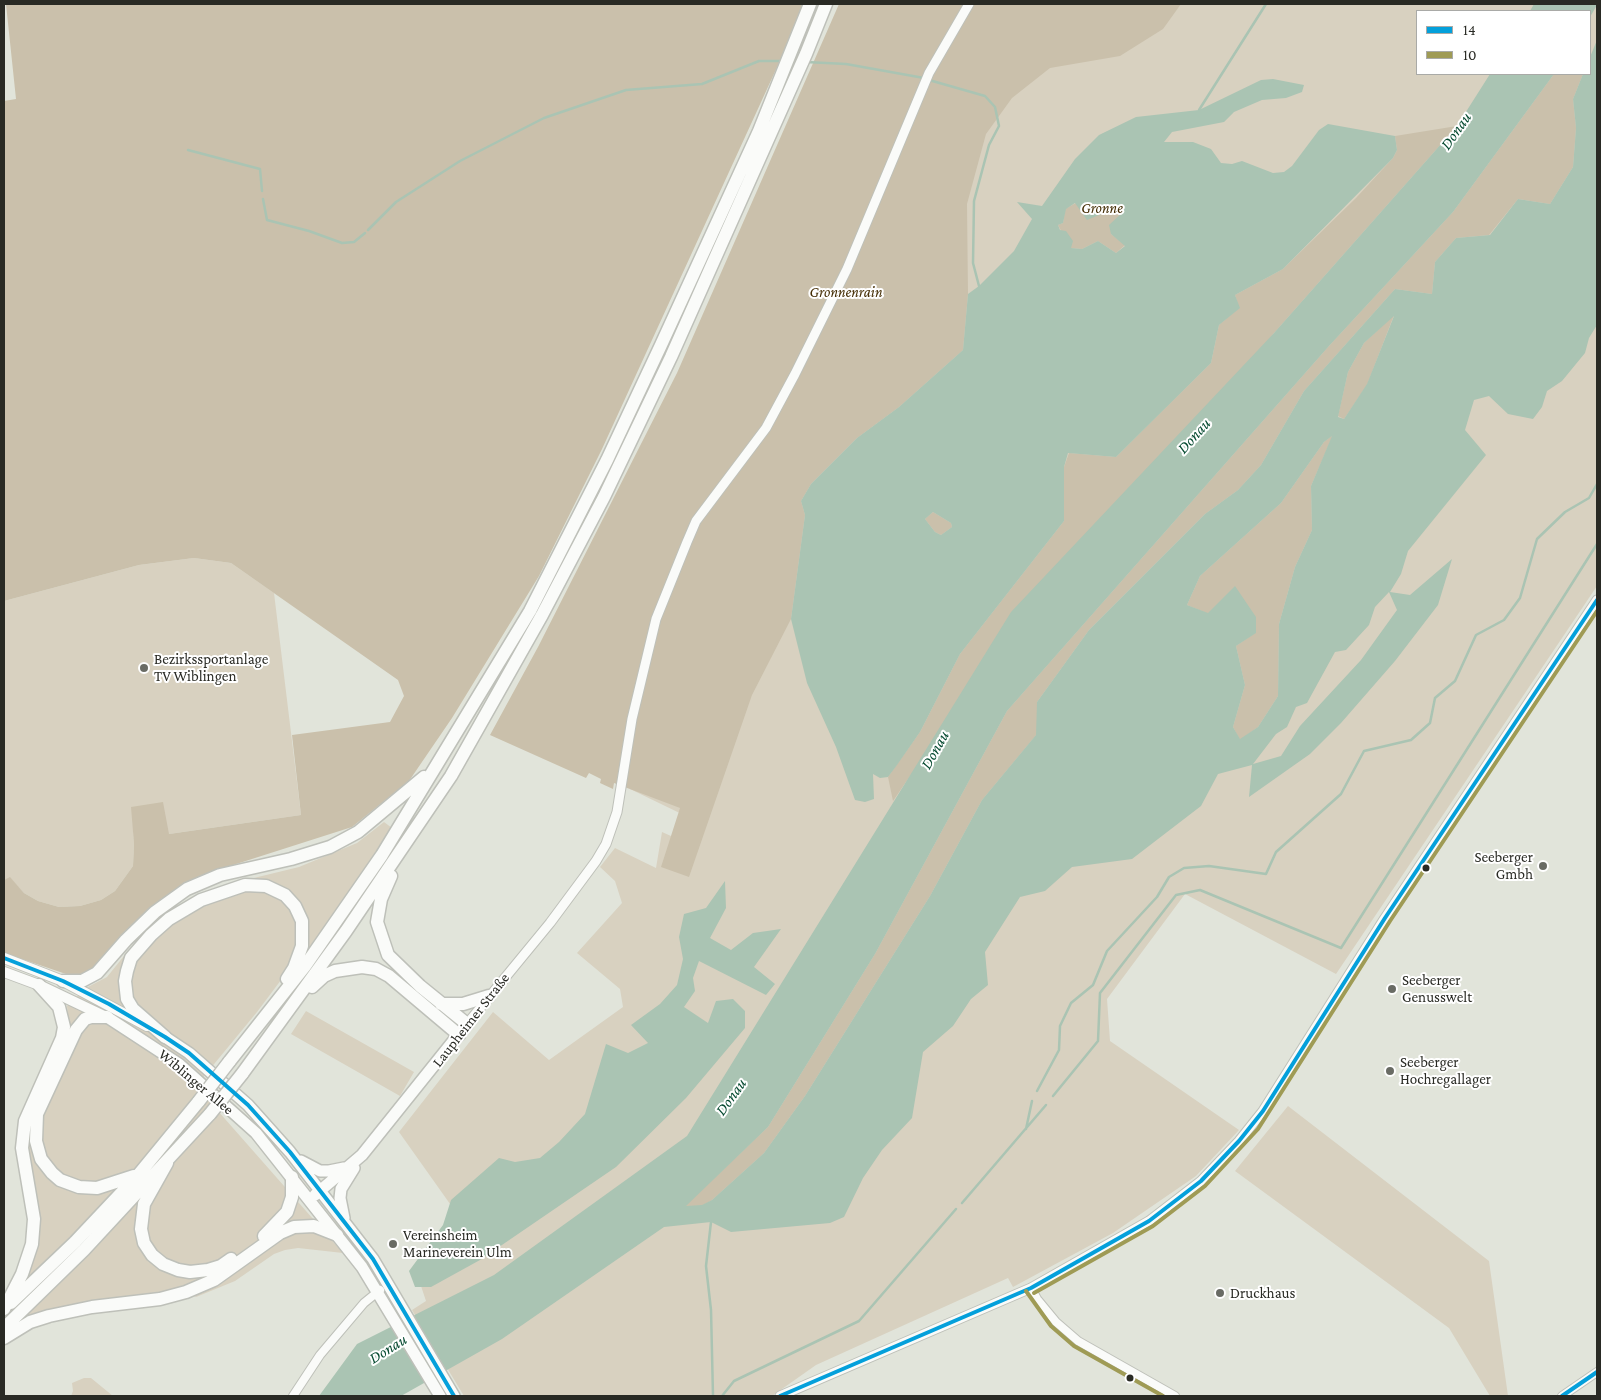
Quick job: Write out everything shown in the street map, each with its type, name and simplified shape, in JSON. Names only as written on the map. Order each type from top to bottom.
[{"type":"highway","points":[[4,1310],[75,1242],[139,1174],[270,1012],[382,855],[530,611],[594,486],[759,131],[782,69],[810,5]]},
{"type":"highway","points":[[4,1328],[84,1250],[167,1163],[210,1114],[292,1006],[402,850],[451,776],[491,708],[604,497],[671,357],[806,54],[824,7]]},
{"type":"highway","points":[[63,981],[82,981],[97,973],[126,940],[155,912],[188,889],[220,875],[291,859],[330,847],[372,821],[435,767]]},
{"type":"highway","points":[[402,850],[381,899],[377,922],[380,934],[394,963],[467,1024]]},
{"type":"highway","points":[[165,1037],[133,1008],[127,998],[125,981],[131,958],[140,945],[155,931],[186,907],[226,890],[246,885],[266,886],[285,895],[295,906],[302,921],[302,946],[294,968],[278,992],[270,1012]]},
{"type":"highway","points":[[292,1006],[303,999],[324,976],[335,971],[362,966],[376,969],[389,976],[459,1035]]},
{"type":"highway","points":[[4,1310],[22,1274],[32,1244],[34,1219],[22,1148],[25,1121],[62,1038],[64,1027],[59,1007],[39,985]]},
{"type":"highway","points":[[440,1003],[452,1006],[489,996]]},
{"type":"highway","points":[[107,1018],[91,1017],[85,1019],[76,1030],[37,1114],[36,1141],[41,1159],[52,1174],[60,1180],[79,1187],[97,1188],[139,1174]]},
{"type":"highway","points":[[167,1163],[144,1204],[141,1229],[144,1243],[152,1255],[163,1264],[190,1272],[221,1266],[280,1222],[290,1204],[292,1177]]},
{"type":"highway","points":[[4,1338],[30,1322],[48,1316],[92,1307],[160,1299],[186,1292],[214,1280],[280,1233],[294,1227],[314,1226],[342,1240]]},
{"type":"main road","name":"Wiblinger Allee","points":[[4,958],[63,981],[109,1004],[165,1037],[190,1053],[248,1105],[290,1152],[345,1222],[389,1284],[438,1380]]},
{"type":"main road","name":"Wiblinger Allee","points":[[4,972],[39,985],[107,1018],[179,1064],[256,1133],[342,1240],[438,1380]]},
{"type":"main road","name":"Laupheimer Straße","points":[[310,1199],[362,1156],[467,1024]]},
{"type":"main road","points":[[290,1152],[305,1164],[320,1171],[329,1171],[348,1166]]},
{"type":"main road","points":[[345,1222],[340,1198],[341,1189],[362,1156]]},
{"type":"main road","points":[[438,1380],[440,1396]]},
{"type":"main road","points":[[438,1380],[454,1396]]},
{"type":"street","name":"Laupheimer Straße","points":[[467,1024],[539,936],[596,861],[613,826],[632,719],[656,619],[696,521],[766,428],[795,374],[847,269],[922,86],[969,4]]},
{"type":"street","points":[[780,1396],[1031,1288],[1149,1222],[1201,1181],[1253,1125],[1385,918],[1597,600]]},
{"type":"street","points":[[292,1396],[320,1355],[377,1291],[389,1284]]},
{"type":"street","points":[[1031,1288],[1037,1299],[1056,1322],[1078,1341],[1175,1396]]},
{"type":"street","points":[[1562,1396],[1597,1372]]},
{"type":"green space","points":[[6,4],[806,4],[602,449],[539,576],[452,718],[409,781],[352,827],[230,866],[161,899],[102,963],[80,975],[66,974],[4,953],[4,880],[10,877],[24,893],[38,901],[59,907],[80,906],[101,900],[115,891],[133,866],[134,844],[131,807],[163,802],[169,834],[301,815],[292,735],[390,722],[404,696],[398,680],[231,563],[194,558],[139,565],[4,601],[4,101],[16,99]]},
{"type":"green space","name":"Gronnenrain","points":[[839,4],[1181,4],[1163,29],[1120,56],[1050,68],[1012,98],[986,134],[967,204],[968,294],[963,350],[899,407],[857,438],[811,484],[801,501],[805,515],[791,619],[752,695],[689,877],[661,867],[680,808],[614,783],[613,789],[600,783],[601,779],[589,773],[586,778],[490,735],[538,647],[677,373]]},
{"type":"green space","points":[[980,4],[1597,4],[1597,586],[1336,974],[1185,894],[1107,999],[1110,1041],[1239,1130],[1196,1176],[1113,1233],[1013,1287],[1008,1278],[816,1365],[772,1396],[464,1396],[412,1310],[426,1301],[414,1265],[455,1211],[399,1132],[493,1012],[549,1060],[623,1007],[620,989],[577,953],[622,903],[615,881],[600,867],[615,848],[656,868],[662,832],[680,840],[690,818],[630,789],[679,585]]},
{"type":"green space","points":[[1553,75],[1583,75],[1573,99],[1576,128],[1573,167],[1550,204],[1518,199],[1489,235],[1456,238],[1435,262],[1432,294],[1395,289],[1304,391],[1261,465],[1238,490],[1205,514],[1089,630],[1037,702],[1037,734],[982,800],[930,896],[805,1096],[764,1153],[712,1200],[702,1206],[685,1206],[768,1127],[875,954],[1007,711],[1329,346],[1453,212]]},
{"type":"green space","points":[[1457,126],[1274,333],[910,776],[893,801],[888,777],[920,732],[960,654],[1064,521],[1064,467],[1069,453],[1116,457],[1211,363],[1219,325],[1239,308],[1235,295],[1283,269],[1356,198],[1393,158],[1397,150],[1395,136]]},
{"type":"green space","points":[[1076,203],[1087,219],[1109,211],[1123,211],[1111,234],[1125,245],[1116,253],[1098,241],[1082,249],[1070,248],[1058,225],[1063,223],[1065,209]]},
{"type":"green space","points":[[1394,315],[1367,385],[1344,419],[1338,416],[1348,372],[1364,343]]},
{"type":"green space","points":[[1333,435],[1311,486],[1312,530],[1295,567],[1279,624],[1278,696],[1258,727],[1240,740],[1233,727],[1245,685],[1236,646],[1255,633],[1187,605],[1200,576],[1281,503],[1324,442]]},
{"type":"green space","points":[[933,512],[951,523],[952,527],[941,535],[935,532],[925,519]]},
{"type":"green space","name":"Bezirkssportanlage TV Wiblingen","points":[[194,558],[231,563],[274,593],[301,815],[169,834],[132,807],[133,866],[115,891],[101,900],[80,906],[59,907],[38,901],[24,893],[10,878],[4,880],[4,601],[139,565]]},
{"type":"green space","points":[[384,822],[392,828],[311,947],[293,964],[257,1012],[196,1086],[343,1253],[298,1248],[285,1250],[274,1254],[235,1281],[196,1297],[179,1289],[24,1322],[25,1280],[40,1229],[38,1201],[27,1149],[72,1051],[67,1006],[86,988],[107,977],[128,951],[171,910],[221,886],[299,867],[357,843]]},
{"type":"green space","points":[[306,1011],[414,1072],[400,1096],[291,1034]]},
{"type":"green space","points":[[1288,1106],[1489,1261],[1508,1396],[1490,1396],[1449,1328],[1235,1171]]},
{"type":"green space","points":[[84,1378],[91,1378],[113,1396],[71,1396],[73,1391],[72,1383]]},
{"type":"water","points":[[1534,4],[1597,4],[1591,15],[1591,10],[1531,10]]},
{"type":"water","name":"Donau","points":[[1597,40],[1597,325],[1589,338],[1585,353],[1562,381],[1547,391],[1542,407],[1533,419],[1508,414],[1489,396],[1474,400],[1465,430],[1486,455],[1408,551],[1401,574],[1390,592],[1410,595],[1452,559],[1438,605],[1395,661],[1341,723],[1310,754],[1249,797],[1252,765],[1218,774],[1201,806],[1132,859],[1072,867],[1045,891],[1020,897],[985,952],[988,985],[971,999],[953,1026],[923,1052],[912,1118],[882,1150],[863,1178],[844,1217],[830,1223],[731,1232],[711,1222],[664,1227],[502,1339],[401,1396],[319,1396],[357,1344],[494,1275],[687,1136],[1011,612],[1274,333],[1457,126],[1489,75],[1553,75],[1453,212],[1329,346],[1007,711],[875,954],[768,1127],[686,1206],[702,1205],[712,1200],[764,1153],[805,1096],[930,896],[982,800],[1036,735],[1037,702],[1089,630],[1205,514],[1238,490],[1261,465],[1304,391],[1395,289],[1432,294],[1435,262],[1456,238],[1490,235],[1518,199],[1550,204],[1573,167],[1576,128],[1573,99],[1583,75],[1591,75],[1591,55]],"holes":[[[1394,316],[1367,384],[1344,419],[1338,417],[1348,372],[1364,343]],[[1332,436],[1311,486],[1312,530],[1295,567],[1279,624],[1278,696],[1258,727],[1240,739],[1233,727],[1245,685],[1236,646],[1256,633],[1256,617],[1235,586],[1208,613],[1187,605],[1200,576],[1281,503],[1324,442]],[[1389,592],[1397,610],[1361,660],[1300,726],[1281,756],[1253,764],[1276,734],[1287,727],[1296,707],[1307,703],[1335,652],[1346,650],[1369,625],[1375,607]]]},
{"type":"water","name":"Gronne","points":[[1273,79],[1304,85],[1302,92],[1286,98],[1262,100],[1234,112],[1224,122],[1172,132],[1164,142],[1193,142],[1211,149],[1221,163],[1232,164],[1242,161],[1273,173],[1284,172],[1292,166],[1319,130],[1328,124],[1395,136],[1397,150],[1393,158],[1283,269],[1235,295],[1240,308],[1219,325],[1211,363],[1116,457],[1068,453],[1064,467],[1064,521],[960,654],[920,732],[888,777],[880,778],[873,774],[874,799],[865,802],[855,800],[836,747],[807,683],[791,619],[805,515],[801,501],[811,484],[857,438],[899,407],[963,350],[968,294],[979,286],[1014,251],[1032,219],[1017,202],[1042,206],[1075,159],[1099,135],[1136,117],[1199,110],[1261,80]],"holes":[[[1075,203],[1087,220],[1109,211],[1123,212],[1109,225],[1111,234],[1125,246],[1116,253],[1098,241],[1082,249],[1071,248],[1073,241],[1066,231],[1060,230],[1058,225],[1063,223],[1066,209]],[[933,512],[951,523],[952,527],[941,535],[935,532],[925,519]]]},
{"type":"water","points":[[725,881],[726,908],[710,938],[731,950],[753,933],[781,929],[754,967],[775,984],[766,995],[699,961],[693,978],[695,991],[684,1007],[708,1023],[716,1001],[733,999],[745,1011],[745,1028],[686,1098],[616,1167],[480,1260],[431,1287],[415,1287],[409,1271],[443,1225],[451,1200],[499,1158],[515,1162],[540,1158],[559,1142],[585,1114],[606,1044],[628,1053],[648,1043],[631,1025],[660,1004],[677,985],[683,959],[679,937],[684,914],[706,908]]},
{"type":"waterway","points":[[1199,110],[1266,4]]},
{"type":"waterway","points":[[368,230],[396,202],[460,161],[544,118],[626,90],[702,84],[759,61],[783,61]]},
{"type":"waterway","points":[[806,62],[846,64],[924,78]]},
{"type":"waterway","points":[[929,80],[985,96],[995,107],[999,126],[989,145],[974,201],[973,263],[979,286]]},
{"type":"waterway","points":[[188,150],[260,169],[262,191]]},
{"type":"waterway","points":[[263,199],[267,220],[309,231],[342,243],[354,242],[365,233]]},
{"type":"waterway","points":[[1037,1091],[1059,1050],[1060,1026],[1071,1003],[1093,985],[1107,951],[1157,897],[1169,877],[1184,868],[1209,866],[1266,874],[1276,852],[1341,794],[1364,751],[1411,740],[1430,723],[1435,698],[1455,681],[1476,635],[1504,620],[1520,598],[1537,539],[1565,512],[1589,498],[1597,484]]},
{"type":"waterway","points":[[1053,1096],[1098,1041],[1100,993],[1176,895],[1200,890],[1341,948],[1597,544]]},
{"type":"waterway","points":[[1026,1129],[1032,1101]]},
{"type":"waterway","points":[[962,1203],[1046,1105]]},
{"type":"waterway","points":[[722,1396],[734,1381],[859,1321],[956,1209]]},
{"type":"waterway","points":[[711,1222],[706,1266],[711,1310],[713,1396]]},
{"type":"transit line","name":"14","points":[[780,1396],[1031,1288],[1149,1221],[1201,1181],[1239,1141],[1263,1111],[1385,918],[1597,600]]},
{"type":"transit line","name":"10","points":[[1034,1293],[1153,1226],[1205,1186],[1258,1129],[1390,921],[1597,611]]},
{"type":"transit line","name":"14","points":[[4,958],[63,981],[109,1004],[165,1037],[189,1053],[248,1105],[290,1152],[373,1259],[454,1396]]},
{"type":"transit line","name":"10","points":[[1026,1291],[1051,1326],[1074,1346],[1163,1396]]},
{"type":"transit line","name":"14","points":[[1562,1396],[1597,1372]]},
{"type":"place","name":"Bezirkssportanlage TV Wiblingen","points":[[144,668]]},
{"type":"place","name":"Seeberger Gmbh","points":[[1543,866]]},
{"type":"place","name":"Seeberger Genusswelt","points":[[1392,989]]},
{"type":"place","name":"Seeberger Hochregallager","points":[[1390,1071]]},
{"type":"place","name":"Vereinsheim Marineverein Ulm","points":[[393,1244]]},
{"type":"place","name":"Druckhaus","points":[[1220,1293]]}]
